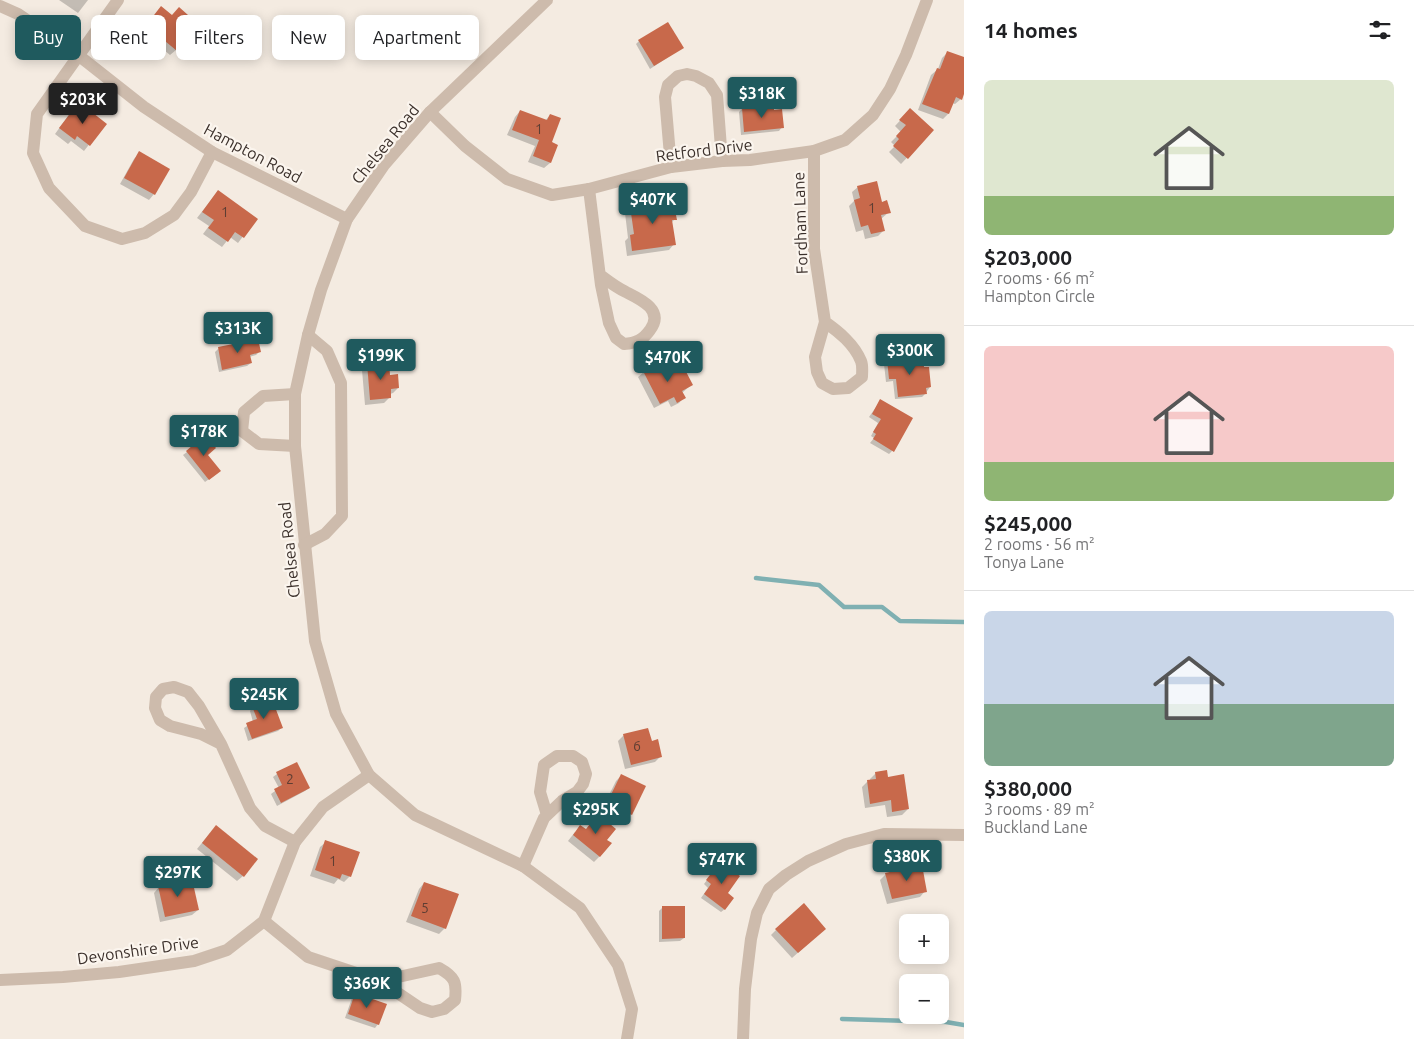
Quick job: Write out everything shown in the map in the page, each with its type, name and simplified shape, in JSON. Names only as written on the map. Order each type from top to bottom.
[{"type":"street","points":[[81,51],[118,0]]},
{"type":"street","name":"Chelsea Road","points":[[547,0],[430,112],[384,165],[347,219],[321,290],[308,335],[295,394],[295,446],[315,640],[336,714],[369,775],[415,815],[523,866],[580,908],[618,965],[632,1008],[628,1039]]},
{"type":"street","name":"Retford Drive","points":[[430,112],[466,146],[507,179],[552,195],[589,189],[671,167],[750,160],[814,151],[846,140],[873,116],[890,89],[906,55],[927,0]]},
{"type":"street","name":"Hampton Road","points":[[0,6],[19,15]]},
{"type":"street","name":"Hampton Road","points":[[81,57],[144,107],[212,152],[347,219]]},
{"type":"street","points":[[75,60],[37,114],[32,153],[49,188],[85,226],[122,239],[146,233],[174,215],[191,192],[212,152]]},
{"type":"street","points":[[671,167],[665,97],[668,85],[678,76],[687,74],[709,82],[717,95],[722,161]]},
{"type":"street","name":"Fordham Lane","points":[[814,151],[814,249],[825,322],[815,357],[817,372],[822,384],[833,389],[848,388],[862,377],[862,362],[845,338],[825,322]]},
{"type":"street","points":[[589,189],[600,275],[609,323],[616,338],[624,344],[635,343],[645,337],[653,327],[654,316],[648,304],[625,292],[600,275]]},
{"type":"street","points":[[304,545],[325,534],[342,516],[341,383],[327,351],[308,335]]},
{"type":"street","points":[[295,394],[263,396],[244,412],[242,431],[259,444],[295,446]]},
{"type":"street","points":[[221,744],[202,734],[170,726],[160,720],[155,708],[156,697],[164,689],[174,687],[188,692],[199,706],[221,744],[250,808],[265,826],[295,842]]},
{"type":"street","points":[[523,866],[544,818],[562,801],[577,792],[583,784],[586,774],[582,762],[573,756],[557,756],[544,765],[540,792],[547,815]]},
{"type":"street","points":[[369,775],[322,807],[295,842],[264,921],[308,958],[380,981],[420,1008],[432,1012],[444,1009],[454,1000],[456,986],[451,974],[439,968],[380,981]]},
{"type":"street","points":[[743,1039],[745,988],[751,939],[757,913],[769,889],[808,861],[855,842],[884,834],[964,835]]},
{"type":"street","name":"Devonshire Drive","points":[[0,980],[119,972],[194,961],[227,950],[264,921]]},
{"type":"building","points":[[161,6],[172,15],[179,7],[188,15],[176,15],[176,50],[166,42],[166,15],[154,15]]},
{"type":"building","points":[[668,22],[684,48],[654,66],[638,40]]},
{"type":"building","points":[[947,51],[964,57],[964,94],[962,100],[956,97],[949,114],[922,104],[937,68],[940,69]]},
{"type":"building","points":[[79,102],[107,124],[90,146],[77,136],[75,140],[59,128]]},
{"type":"building","points":[[774,105],[774,110],[782,109],[784,128],[744,132],[742,108]]},
{"type":"building","points":[[910,108],[934,130],[908,159],[893,146],[899,139],[896,136],[906,125],[899,120]]},
{"type":"building","points":[[520,110],[547,120],[550,114],[561,118],[552,142],[558,145],[551,163],[533,156],[539,140],[512,130]]},
{"type":"building","points":[[139,151],[170,169],[155,195],[124,178]]},
{"type":"building","points":[[877,181],[882,202],[887,200],[891,213],[881,215],[885,231],[871,234],[868,225],[861,227],[854,200],[860,198],[857,186]]},
{"type":"building","points":[[218,190],[258,219],[244,238],[235,232],[228,242],[208,228],[214,220],[202,212]]},
{"type":"building","points":[[673,200],[677,220],[672,220],[676,245],[632,251],[630,235],[634,234],[630,206]]},
{"type":"building","points":[[258,339],[261,352],[250,355],[252,363],[222,370],[218,347]]},
{"type":"building","points":[[923,356],[924,367],[929,367],[931,387],[926,388],[927,394],[898,397],[896,379],[889,379],[887,359]]},
{"type":"building","points":[[389,361],[390,375],[398,374],[399,388],[391,389],[391,398],[370,400],[367,363]]},
{"type":"building","points":[[658,363],[663,374],[682,364],[693,385],[682,391],[686,398],[677,403],[674,397],[660,404],[643,371]]},
{"type":"building","points":[[880,399],[913,418],[894,452],[873,439],[876,434],[873,432],[881,419],[872,414]]},
{"type":"building","points":[[205,435],[216,448],[208,455],[221,471],[209,480],[186,451]]},
{"type":"building","points":[[272,699],[283,728],[252,739],[246,723],[257,719],[252,706]]},
{"type":"building","points":[[648,728],[652,741],[658,739],[662,757],[631,765],[623,734]]},
{"type":"building","points":[[297,762],[310,788],[281,803],[274,789],[282,785],[276,772]]},
{"type":"building","points":[[887,770],[888,777],[904,774],[909,809],[892,812],[891,800],[870,804],[867,780],[876,779],[875,772]]},
{"type":"building","points":[[621,774],[646,786],[632,815],[607,803]]},
{"type":"building","points":[[598,814],[616,829],[607,840],[612,843],[600,857],[573,835],[580,825],[586,829]]},
{"type":"building","points":[[216,825],[258,859],[244,877],[202,843]]},
{"type":"building","points":[[325,840],[360,852],[351,877],[342,874],[340,879],[315,870]]},
{"type":"building","points":[[720,862],[740,876],[728,893],[734,898],[725,910],[704,894],[711,884],[706,880]]},
{"type":"building","points":[[922,865],[927,892],[892,899],[885,873]]},
{"type":"building","points":[[192,879],[199,910],[165,917],[158,886]]},
{"type":"building","points":[[424,882],[459,894],[446,929],[411,916]]},
{"type":"building","points":[[804,903],[826,929],[798,953],[775,929]]},
{"type":"building","points":[[662,906],[685,906],[685,938],[662,939]]},
{"type":"building","points":[[355,993],[387,1004],[379,1025],[348,1014]]},
{"type":"waterway","points":[[756,578],[819,585],[844,607],[882,607],[900,621],[964,622]]},
{"type":"waterway","points":[[842,1019],[946,1022],[964,1025]]}]
